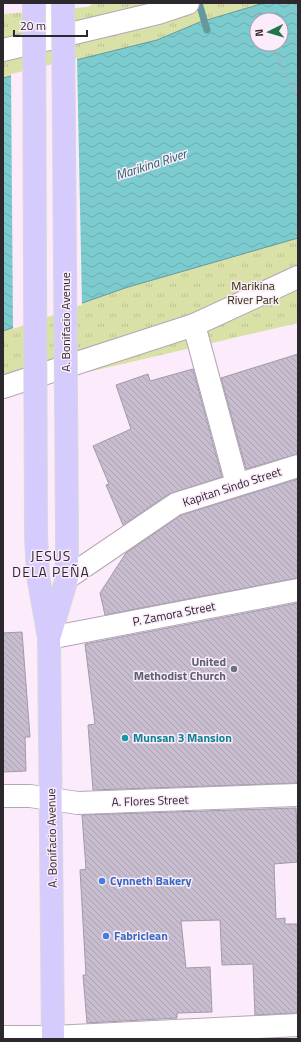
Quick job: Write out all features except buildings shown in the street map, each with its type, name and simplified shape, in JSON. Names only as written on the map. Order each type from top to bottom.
[{"type":"main road","name":"A. Bonifacio Avenue","points":[[34,3],[36,535],[38,576],[49,638],[53,1038]]},
{"type":"main road","name":"A. Bonifacio Avenue","points":[[49,638],[67,578],[63,3]]},
{"type":"street","points":[[46,3],[48,39]]},
{"type":"street","points":[[5,47],[48,39],[158,13],[188,3]]},
{"type":"street","points":[[3,387],[194,325],[298,277]]},
{"type":"street","points":[[194,325],[238,484]]},
{"type":"street","name":"Kapitan Sindo Street","points":[[67,578],[176,504],[298,466]]},
{"type":"street","name":"P. Zamora Street","points":[[49,638],[298,590]]},
{"type":"street","name":"A. Flores Street","points":[[3,796],[30,796],[78,803],[298,795]]},
{"type":"street","points":[[3,1037],[53,1038],[298,1026]]},
{"type":"path","points":[[250,3],[255,12]]},
{"type":"path","points":[[275,52],[298,98]]},
{"type":"green space","points":[[94,3],[264,3],[200,22],[157,40],[3,78],[3,14],[88,7]]},
{"type":"green space","name":"Marikina River Park","points":[[298,238],[298,323],[84,373],[3,396],[3,331],[125,288]]},
{"type":"water","name":"Marikina River","points":[[264,3],[298,3],[298,238],[125,288],[3,331],[3,78],[157,40],[200,22]]},
{"type":"pier","points":[[77,58],[82,305],[13,329],[11,74]]},
{"type":"waterway","points":[[199,3],[207,30]]},
{"type":"place","name":"United Methodist Church","points":[[234,669]]},
{"type":"place","name":"Munsan 3 Mansion","points":[[125,738]]},
{"type":"place","name":"Cynneth Bakery","points":[[102,881]]},
{"type":"place","name":"Fabriclean","points":[[106,936]]},
{"type":"district","name":"JESUS DELA PEÑA","points":[[51,564]]}]
